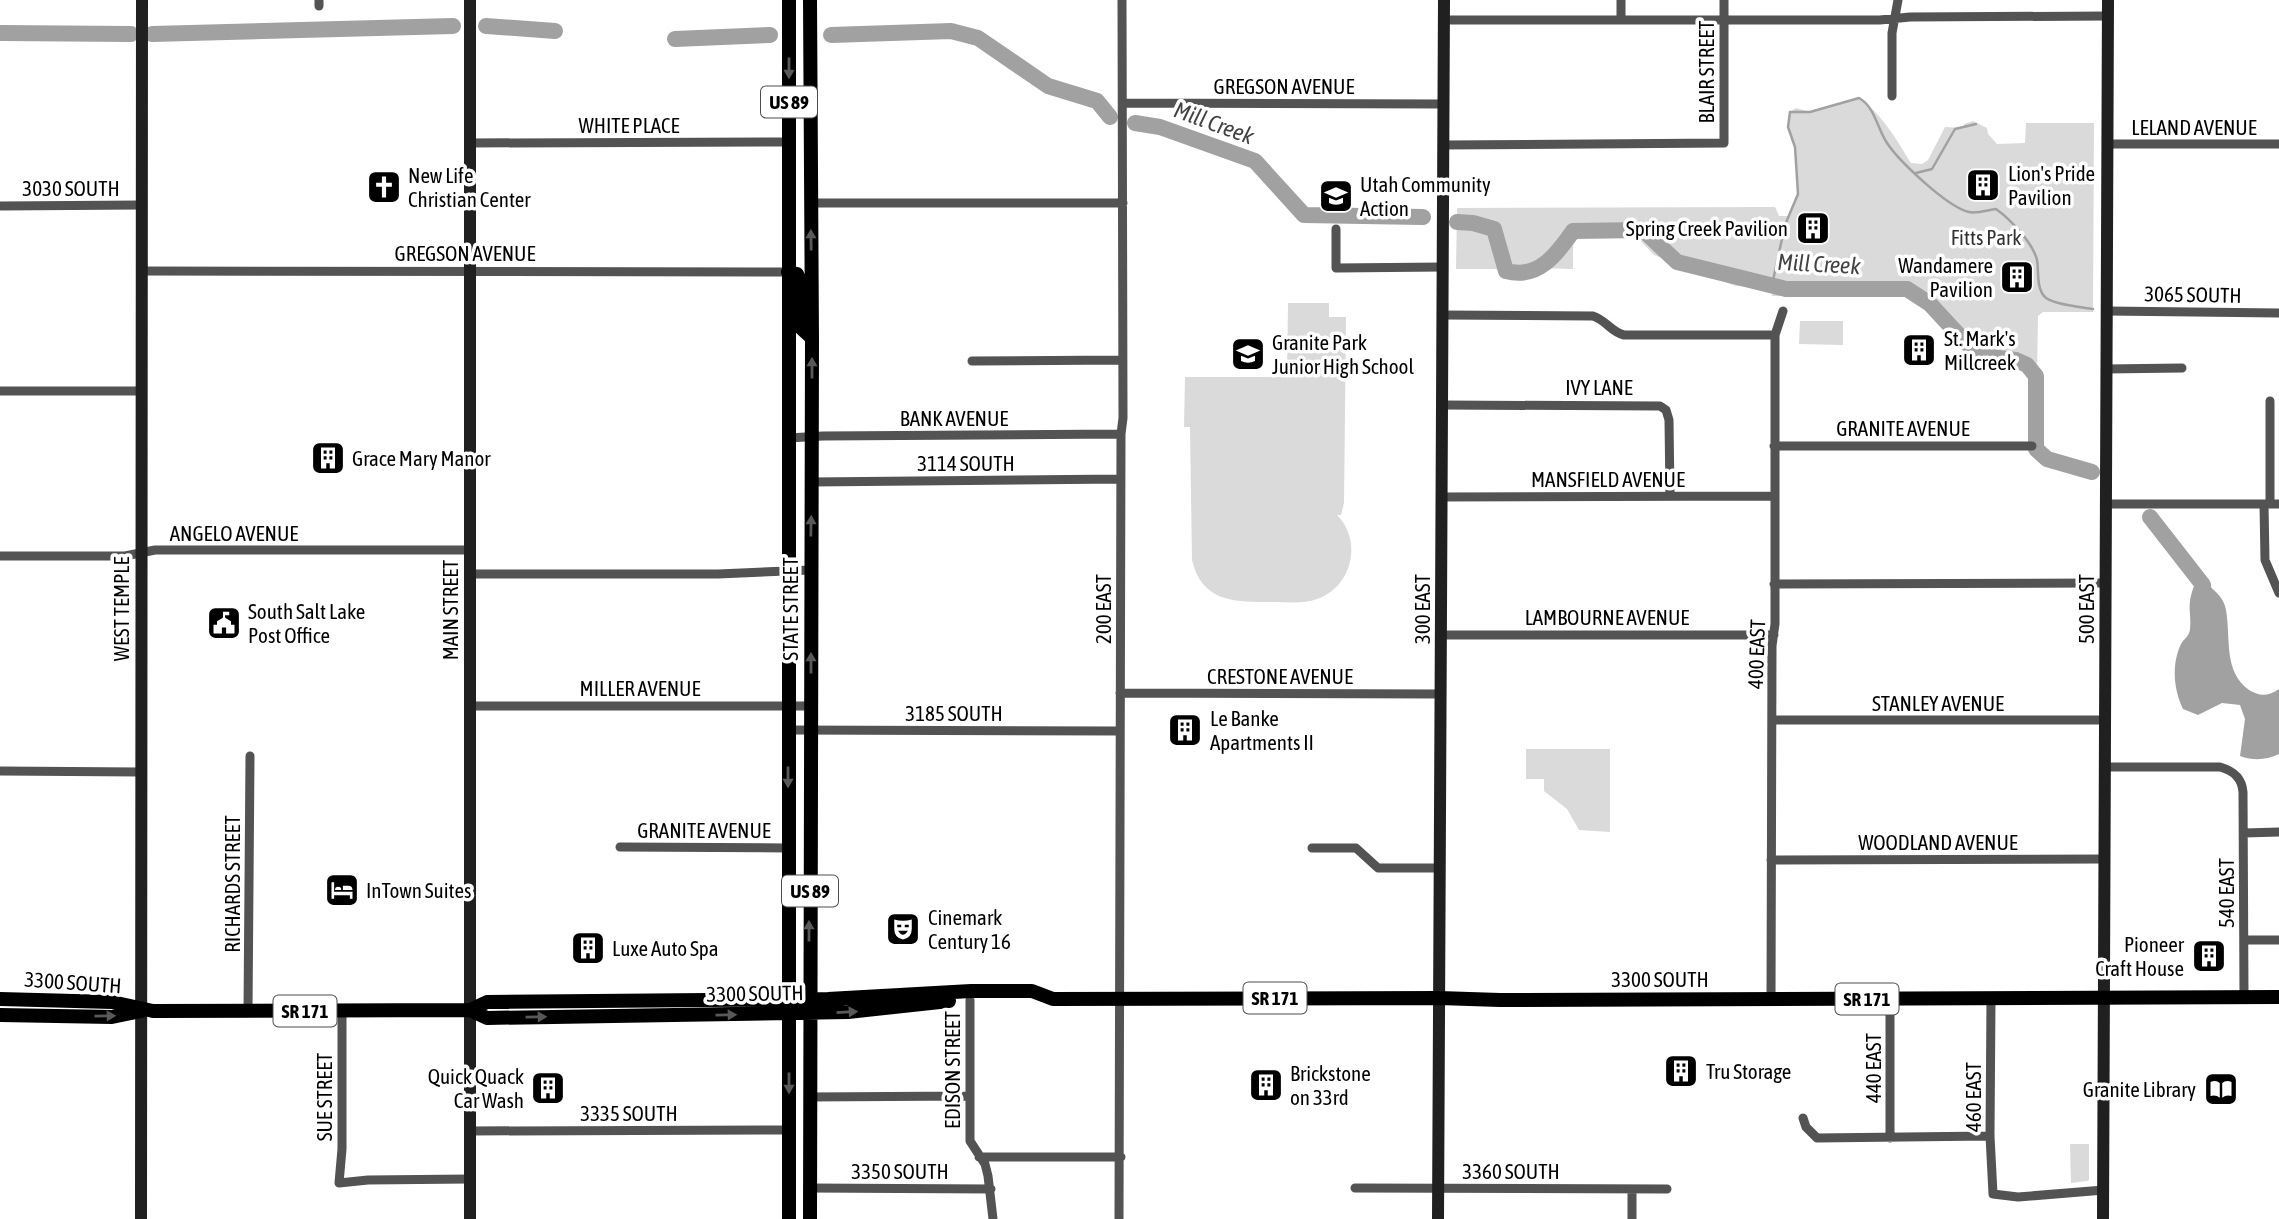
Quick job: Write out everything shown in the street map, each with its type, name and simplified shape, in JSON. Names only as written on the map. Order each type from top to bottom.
[{"type":"main road","name":"STATE STREET","points":[[789,0],[789,1219]]},
{"type":"main road","name":"STATE STREET","points":[[810,0],[810,1219]]},
{"type":"main road","points":[[788,272],[797,274],[799,279],[799,326],[812,338]]},
{"type":"main road","name":"3300 SOUTH","points":[[470,1010],[487,1018],[789,1015],[809,1006],[971,991],[1032,991],[1053,999],[2279,997]]},
{"type":"main road","name":"3300 SOUTH","points":[[0,1015],[113,1017],[142,1010],[470,1010],[487,1002],[512,1001],[789,999],[809,1006],[848,1013],[970,1000],[1033,999],[1042,995]]},
{"type":"main road","name":"3300 SOUTH","points":[[0,999],[113,1002],[142,1010]]},
{"type":"street","name":"WEST TEMPLE","points":[[141,1219],[142,0]]},
{"type":"street","name":"MAIN STREET","points":[[470,0],[470,1219]]},
{"type":"street","name":"200 EAST","points":[[1119,1219],[1122,0]]},
{"type":"street","name":"300 EAST","points":[[1438,1219],[1444,0]]},
{"type":"street","points":[[1621,0],[1621,20]]},
{"type":"street","name":"BLAIR STREET","points":[[1444,145],[1724,143],[1724,0]]},
{"type":"street","points":[[1892,96],[1892,33],[1898,0]]},
{"type":"street","name":"500 EAST","points":[[2104,1219],[2108,0]]},
{"type":"street","points":[[1444,20],[2108,16]]},
{"type":"street","name":"GREGSON AVENUE","points":[[1123,103],[1444,104]]},
{"type":"street","name":"WHITE PLACE","points":[[470,143],[789,142]]},
{"type":"street","name":"LELAND AVENUE","points":[[2109,144],[2279,144]]},
{"type":"street","points":[[810,203],[1123,203]]},
{"type":"street","name":"3030 SOUTH","points":[[0,206],[141,205]]},
{"type":"street","points":[[1336,229],[1336,268],[1443,267]]},
{"type":"street","name":"GREGSON AVENUE","points":[[142,271],[788,272]]},
{"type":"street","name":"400 EAST","points":[[1771,999],[1775,335],[1783,310]]},
{"type":"street","name":"3065 SOUTH","points":[[2107,311],[2279,313]]},
{"type":"street","points":[[1443,315],[1594,316],[1601,318],[1615,332],[1624,335],[1775,335]]},
{"type":"street","points":[[971,361],[1122,360]]},
{"type":"street","points":[[2106,369],[2182,368]]},
{"type":"street","points":[[0,391],[141,391]]},
{"type":"street","points":[[2270,401],[2271,504],[2265,560],[2279,593]]},
{"type":"street","name":"IVY LANE","points":[[1443,405],[1660,406],[1666,410],[1669,420],[1670,496]]},
{"type":"street","name":"BANK AVENUE","points":[[788,438],[1121,434]]},
{"type":"street","name":"GRANITE AVENUE","points":[[1774,446],[2032,446]]},
{"type":"street","name":"3114 SOUTH","points":[[812,482],[1121,479]]},
{"type":"street","name":"MANSFIELD AVENUE","points":[[1442,497],[1774,496]]},
{"type":"street","points":[[2106,504],[2271,504]]},
{"type":"street","name":"ANGELO AVENUE","points":[[0,556],[125,556],[155,550],[469,550]]},
{"type":"street","points":[[469,574],[718,574],[811,570]]},
{"type":"street","points":[[1774,584],[2105,583]]},
{"type":"street","name":"LAMBOURNE AVENUE","points":[[1441,635],[1773,635]]},
{"type":"street","name":"CRESTONE AVENUE","points":[[1120,692],[1441,694]]},
{"type":"street","name":"MILLER AVENUE","points":[[470,706],[811,706]]},
{"type":"street","name":"STANLEY AVENUE","points":[[1772,720],[2105,720]]},
{"type":"street","name":"3185 SOUTH","points":[[788,730],[1119,730]]},
{"type":"street","name":"RICHARDS STREET","points":[[248,1011],[250,756]]},
{"type":"street","name":"540 EAST","points":[[2105,767],[2220,767],[2236,775],[2243,789],[2244,997]]},
{"type":"street","points":[[0,771],[141,772]]},
{"type":"street","points":[[2244,832],[2279,832]]},
{"type":"street","name":"GRANITE AVENUE","points":[[620,847],[788,848]]},
{"type":"street","points":[[1312,848],[1356,848],[1378,868],[1440,868]]},
{"type":"street","name":"WOODLAND AVENUE","points":[[1772,860],[2105,859]]},
{"type":"street","points":[[2244,940],[2279,940]]},
{"type":"street","name":"440 EAST","points":[[1890,999],[1890,1138]]},
{"type":"street","name":"460 EAST","points":[[1991,999],[1990,1136],[1993,1194],[2018,1197],[2104,1190]]},
{"type":"street","name":"EDISON STREET","points":[[970,1000],[970,1141],[985,1164],[991,1189],[993,1219]]},
{"type":"street","name":"SUE STREET","points":[[342,1011],[342,1149],[339,1183],[368,1180],[470,1179]]},
{"type":"street","points":[[809,1097],[970,1096]]},
{"type":"street","points":[[1803,1118],[1806,1127],[1817,1138],[1990,1136]]},
{"type":"street","name":"3335 SOUTH","points":[[470,1131],[789,1130]]},
{"type":"street","points":[[979,1157],[1121,1157]]},
{"type":"street","name":"3350 SOUTH","points":[[809,1188],[991,1189]]},
{"type":"street","name":"3360 SOUTH","points":[[1355,1188],[1667,1189]]},
{"type":"street","points":[[1632,1189],[1632,1219]]},
{"type":"green space","name":"Fitts Park","points":[[1859,98],[1882,120],[1911,163],[1922,164],[1928,160],[1945,127],[1964,128],[1964,124],[1973,121],[1987,128],[1988,134],[1997,144],[2025,143],[2026,123],[2094,123],[2093,312],[2043,312],[2038,316],[2037,373],[2025,366],[1984,358],[1955,337],[1911,298],[1900,295],[1772,296],[1771,288],[1736,286],[1693,271],[1681,271],[1681,266],[1654,255],[1637,237],[1580,237],[1573,243],[1573,269],[1544,269],[1514,278],[1503,275],[1496,269],[1456,269],[1457,208],[1775,207],[1779,216],[1788,216],[1798,194],[1795,147],[1788,127],[1790,112],[1796,108],[1810,112]]},
{"type":"green space","points":[[1288,303],[1329,303],[1329,317],[1346,317],[1344,503],[1341,515],[1337,515],[1350,537],[1350,562],[1339,584],[1329,593],[1307,602],[1247,602],[1223,598],[1204,585],[1192,560],[1190,427],[1184,427],[1185,377],[1287,377]]},
{"type":"green space","points":[[1800,321],[1843,321],[1843,345],[1799,344]]},
{"type":"green space","points":[[1526,749],[1610,749],[1610,832],[1579,830],[1567,809],[1544,791],[1544,779],[1526,779]]},
{"type":"green space","points":[[2070,1144],[2089,1144],[2087,1181],[2071,1183]]},
{"type":"shaded area","points":[[2207,584],[2225,606],[2232,664],[2241,682],[2249,690],[2261,695],[2279,689],[2279,754],[2265,759],[2240,756],[2245,719],[2240,705],[2222,703],[2198,715],[2183,709],[2180,702],[2175,677],[2176,660],[2181,644],[2190,630],[2190,605],[2194,586]]},
{"type":"waterway","name":"Mill Creek","points":[[152,34],[453,26]]},
{"type":"waterway","name":"Mill Creek","points":[[486,26],[555,31]]},
{"type":"waterway","name":"Mill Creek","points":[[831,35],[951,31],[978,38],[1048,86],[1097,101],[1110,117]]},
{"type":"waterway","name":"Mill Creek","points":[[0,33],[131,34]]},
{"type":"waterway","name":"Mill Creek","points":[[675,39],[770,35]]},
{"type":"waterway","points":[[1772,285],[1785,225],[1798,194],[1795,147],[1788,127],[1790,112],[1810,112],[1859,98],[1869,107],[1893,151],[1937,193],[1969,212],[1996,209],[2014,225],[2035,253],[2039,284],[2045,297],[2060,303],[2093,309]]},
{"type":"waterway","name":"Mill Creek","points":[[1135,123],[1160,127],[1255,161],[1304,215],[1423,217]]},
{"type":"waterway","points":[[1916,173],[1932,169],[1955,129],[1976,124]]},
{"type":"waterway","name":"Mill Creek","points":[[1457,222],[1494,229],[1506,271],[1517,273],[1528,272],[1546,263],[1573,231],[1643,230],[1677,262],[1786,289],[1907,289],[1930,304],[1966,343],[1989,357],[2016,360],[2027,365],[2036,376],[2036,449],[2047,459],[2092,472]]},
{"type":"waterway","name":"Mill Creek","points":[[2150,517],[2203,585],[2205,604]]},
{"type":"place","name":"Lion's Pride Pavilion","points":[[1983,185]]},
{"type":"place","name":"New Life Christian Center","points":[[384,187]]},
{"type":"place","name":"Utah Community Action","points":[[1336,196]]},
{"type":"place","name":"Spring Creek Pavilion","points":[[1813,228]]},
{"type":"place","name":"Wandamere Pavilion","points":[[2017,277]]},
{"type":"place","name":"St. Mark's Millcreek","points":[[1919,350]]},
{"type":"place","name":"Granite Park Junior High School","points":[[1248,354]]},
{"type":"place","name":"Grace Mary Manor","points":[[328,458]]},
{"type":"place","name":"South Salt Lake Post Office","points":[[224,623]]},
{"type":"place","name":"Le Banke Apartments II","points":[[1185,730]]},
{"type":"place","name":"InTown Suites","points":[[342,890]]},
{"type":"place","name":"Cinemark Century 16","points":[[903,929]]},
{"type":"place","name":"Luxe Auto Spa","points":[[588,948]]},
{"type":"place","name":"Pioneer Craft House","points":[[2209,956]]},
{"type":"place","name":"Tru Storage","points":[[1681,1071]]},
{"type":"place","name":"Brickstone on 33rd","points":[[1266,1085]]},
{"type":"place","name":"Quick Quack Car Wash","points":[[548,1088]]},
{"type":"place","name":"Granite Library","points":[[2221,1089]]}]
